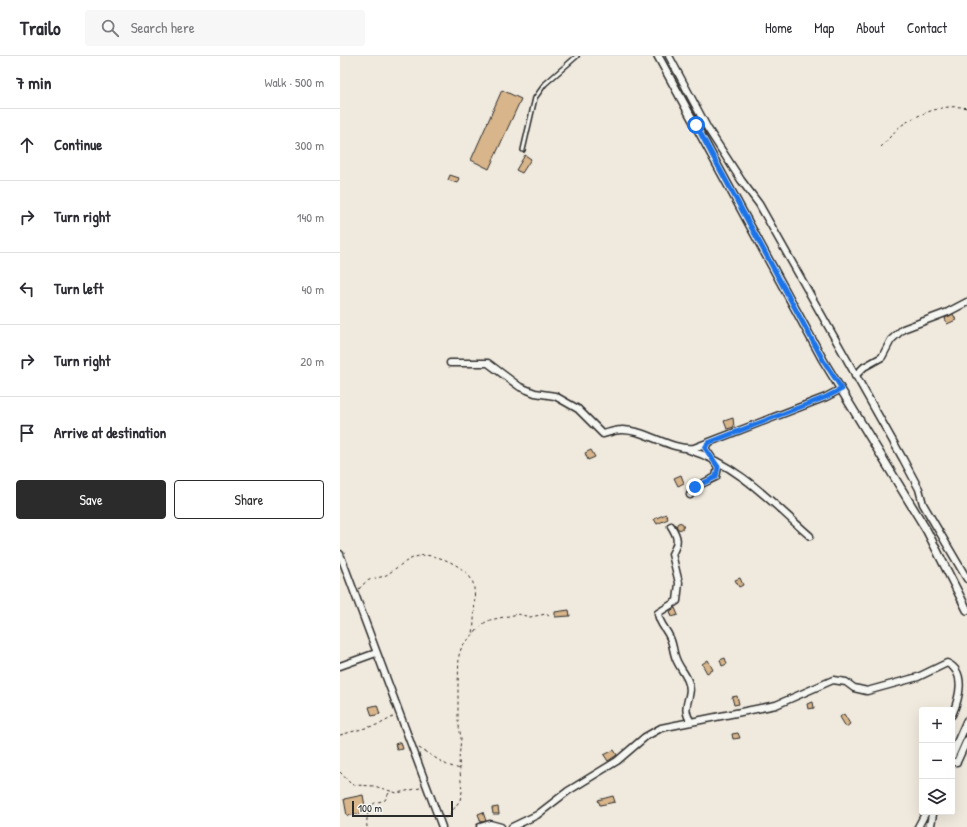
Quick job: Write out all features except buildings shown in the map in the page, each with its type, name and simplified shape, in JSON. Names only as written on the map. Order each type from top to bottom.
[{"type":"street","points":[[658,56],[816,346],[927,531],[967,610]]},
{"type":"street","points":[[669,56],[708,129],[741,180],[759,204],[903,459],[919,489],[924,504],[967,579]]},
{"type":"street","points":[[855,376],[864,367],[882,357],[891,340],[904,329],[948,312],[967,302]]},
{"type":"street","points":[[450,363],[488,363],[520,387],[535,393],[555,396],[578,409],[602,434],[622,430],[653,437],[709,456],[727,466],[758,489],[810,536]]},
{"type":"street","points":[[688,449],[708,443],[826,397],[842,389]]},
{"type":"street","points":[[690,495],[695,487],[716,477],[718,467],[709,456],[705,448],[708,443]]},
{"type":"street","points":[[671,526],[678,536],[677,545],[672,554],[679,583],[677,601],[658,613],[658,620],[670,638],[677,661],[689,682],[690,691],[685,707],[686,715],[691,722]]},
{"type":"street","points":[[340,554],[441,825]]},
{"type":"street","points":[[340,666],[376,653]]},
{"type":"street","points":[[512,827],[537,815],[568,791],[617,761],[645,737],[661,728],[776,705],[833,680],[846,682],[854,688],[867,690],[918,677],[947,663],[954,666],[959,674],[959,697],[955,707]]},
{"type":"street","points":[[955,748],[967,721]]},
{"type":"street","points":[[955,762],[957,762],[967,740]]},
{"type":"street","points":[[918,827],[924,815]]},
{"type":"street","points":[[930,827],[932,815]]},
{"type":"street","points":[[480,827],[490,824],[500,827]]},
{"type":"lane","points":[[523,150],[535,98],[545,84],[577,56]]},
{"type":"path","points":[[881,148],[902,125],[922,115],[943,108],[967,108]]},
{"type":"path","points":[[356,597],[358,590],[367,580],[387,574],[398,565],[408,562],[415,557],[435,556],[460,567],[466,572],[472,582],[474,618],[473,635]]},
{"type":"path","points":[[441,825],[460,800],[462,784],[459,753],[461,738],[458,720],[459,655],[462,646],[490,620],[518,614],[530,617],[546,614],[549,616]]},
{"type":"path","points":[[340,735],[380,724],[399,714]]},
{"type":"path","points":[[411,744],[447,765],[460,769]]},
{"type":"path","points":[[340,772],[351,784],[374,786],[389,792],[397,793],[426,787]]},
{"type":"path","points":[[367,827],[367,816],[373,805],[385,800],[389,792]]},
{"type":"route","points":[[695,487],[716,477],[718,467],[709,456],[705,448],[708,443],[826,397],[842,389],[823,360],[696,125]]}]
